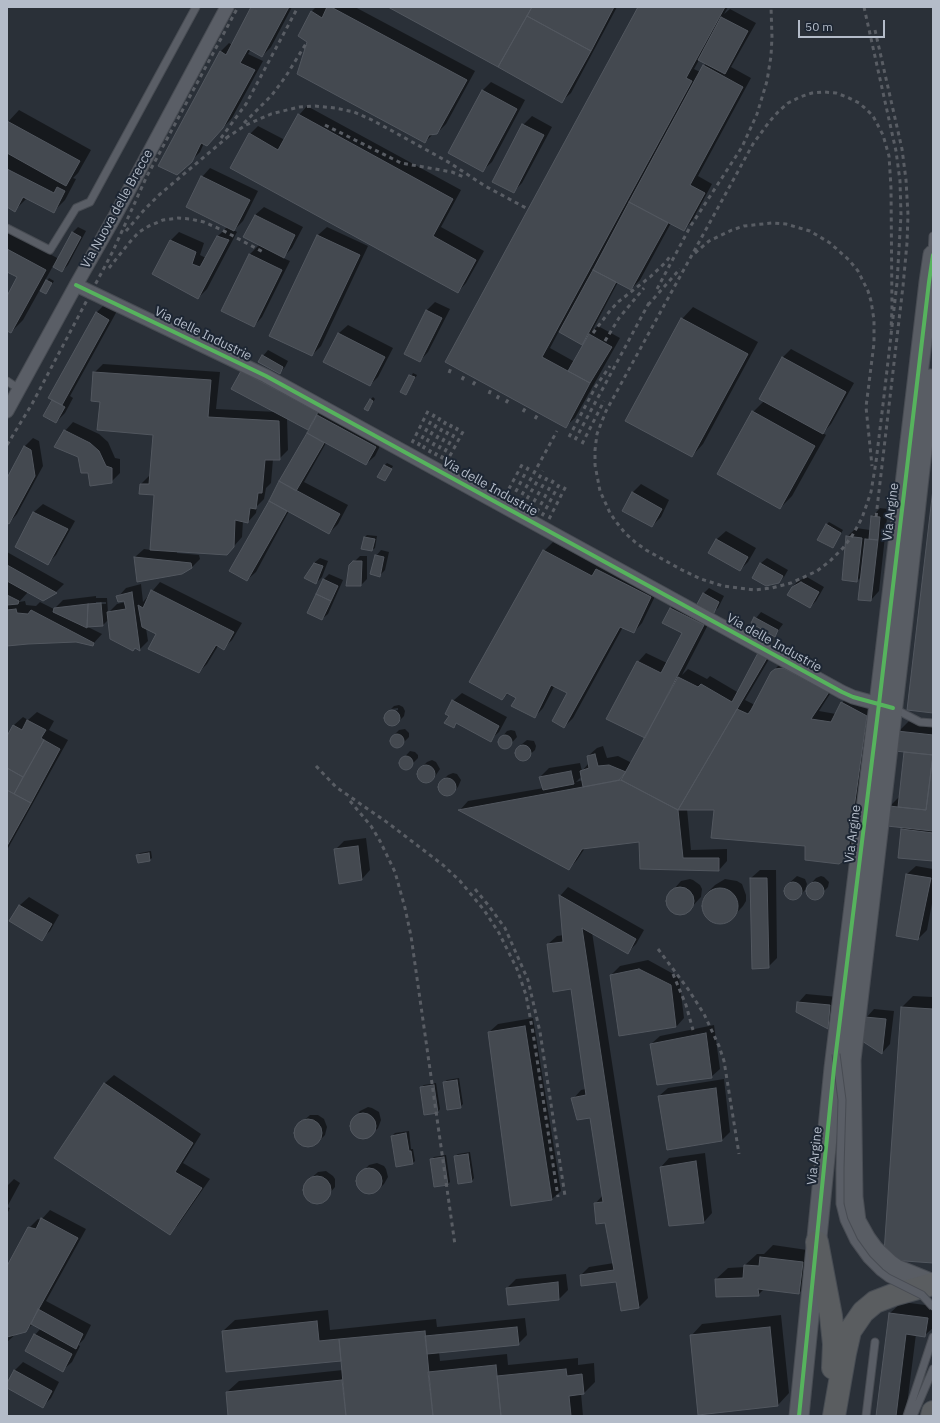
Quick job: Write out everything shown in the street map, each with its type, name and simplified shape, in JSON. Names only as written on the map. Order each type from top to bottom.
[{"type":"highway","points":[[817,1242],[831,1316],[834,1344],[834,1416]]},
{"type":"highway","points":[[834,1416],[850,1331],[863,1312],[875,1302],[893,1295],[933,1284]]},
{"type":"highway","points":[[932,1416],[933,1412]]},
{"type":"street","name":"Via Nuova delle Brecce","points":[[7,411],[114,218],[227,7]]},
{"type":"street","name":"Via Argine","points":[[924,414],[932,259]]},
{"type":"street","name":"Via delle Industrie","points":[[76,285],[266,376],[842,692],[852,697],[886,706]]},
{"type":"street","name":"Via Argine","points":[[799,1416],[836,1054],[886,706],[924,414],[933,356]]},
{"type":"street","name":"Via Argine","points":[[886,706],[851,1060],[853,1196],[856,1221],[874,1250],[888,1264],[896,1269],[933,1284]]},
{"type":"lane","points":[[7,228],[50,250],[76,208],[90,202],[196,7]]},
{"type":"lane","points":[[932,259],[933,236]]},
{"type":"lane","points":[[7,381],[19,389]]},
{"type":"lane","points":[[886,706],[920,722],[933,723]]},
{"type":"lane","points":[[836,1054],[842,1100],[840,1204],[844,1220],[854,1241],[880,1272],[888,1278],[922,1295],[933,1306]]},
{"type":"lane","points":[[907,1416],[933,1337]]},
{"type":"lane","points":[[866,1416],[875,1342]]},
{"type":"lane","points":[[913,1416],[933,1369]]},
{"type":"building","points":[[251,7],[289,7],[262,57],[248,49],[240,63],[255,70],[223,128],[207,146],[201,143],[192,162],[177,175],[158,166],[220,51],[226,55]]},
{"type":"building","points":[[327,7],[331,7],[467,80],[437,134],[429,135],[425,143],[297,74],[307,42],[298,36],[311,11],[322,18]]},
{"type":"building","points":[[388,7],[532,7],[498,67]]},
{"type":"building","points":[[532,7],[614,7],[591,51],[527,16]]},
{"type":"building","points":[[638,7],[725,7],[686,78],[692,81],[542,357],[590,383],[566,428],[445,362]]},
{"type":"building","points":[[527,16],[591,51],[562,103],[498,67]]},
{"type":"building","points":[[721,17],[748,31],[725,74],[698,60]]},
{"type":"building","points":[[703,65],[743,87],[690,185],[705,193],[684,231],[629,202]]},
{"type":"building","points":[[482,90],[517,109],[483,172],[448,153]]},
{"type":"building","points":[[298,114],[453,199],[433,236],[476,260],[458,293],[230,168],[249,133],[278,150]]},
{"type":"building","points":[[7,121],[80,161],[66,186],[7,153]]},
{"type":"building","points":[[522,124],[544,135],[514,193],[492,182]]},
{"type":"building","points":[[7,169],[54,193],[57,187],[65,191],[54,213],[23,197],[15,212],[7,207]]},
{"type":"building","points":[[201,176],[250,200],[234,231],[186,207]]},
{"type":"building","points":[[629,202],[668,223],[631,290],[593,270]]},
{"type":"building","points":[[255,215],[295,235],[284,258],[243,237]]},
{"type":"building","points":[[72,232],[81,237],[62,272],[53,267]]},
{"type":"building","points":[[317,235],[360,255],[312,356],[269,336]]},
{"type":"building","points":[[217,236],[229,240],[198,299],[152,274],[170,240],[196,252],[192,264],[200,267]]},
{"type":"building","points":[[7,249],[46,270],[11,333],[7,331],[7,296],[17,277],[7,272]]},
{"type":"building","points":[[249,254],[282,270],[254,327],[221,311]]},
{"type":"building","points":[[593,270],[616,282],[582,345],[559,332]]},
{"type":"building","points":[[46,280],[52,283],[46,294],[40,291]]},
{"type":"building","points":[[426,310],[442,318],[420,362],[404,354]]},
{"type":"building","points":[[96,312],[109,320],[62,405],[48,398]]},
{"type":"building","points":[[681,318],[748,354],[692,457],[625,421]]},
{"type":"building","points":[[338,333],[385,357],[370,386],[323,362]]},
{"type":"building","points":[[589,334],[612,347],[590,383],[568,371]]},
{"type":"building","points":[[262,355],[283,367],[280,374],[258,362]]},
{"type":"building","points":[[782,357],[846,392],[823,434],[759,399]]},
{"type":"building","points":[[241,371],[318,412],[308,430],[231,389]]},
{"type":"building","points":[[93,372],[211,380],[208,417],[279,421],[280,460],[265,460],[262,493],[258,493],[256,509],[250,508],[248,523],[235,520],[234,547],[227,555],[150,550],[154,495],[139,494],[140,484],[149,484],[153,435],[97,430],[100,402],[91,401]]},
{"type":"building","points":[[409,375],[415,377],[406,395],[400,392]]},
{"type":"building","points":[[370,399],[373,401],[368,411],[364,409]]},
{"type":"building","points":[[52,400],[65,407],[56,423],[43,416]]},
{"type":"building","points":[[752,411],[815,446],[780,509],[717,474]]},
{"type":"building","points":[[317,415],[376,447],[366,465],[307,433]]},
{"type":"building","points":[[64,430],[90,443],[99,451],[106,466],[112,468],[112,483],[90,486],[88,473],[81,473],[78,457],[54,447]]},
{"type":"building","points":[[307,433],[324,443],[296,491],[279,481]]},
{"type":"building","points":[[24,446],[31,450],[35,476],[9,524],[7,523],[7,478]]},
{"type":"building","points":[[384,465],[392,469],[385,481],[377,477]]},
{"type":"building","points":[[279,481],[340,514],[329,534],[269,501]]},
{"type":"building","points":[[933,489],[933,713],[907,710]]},
{"type":"building","points":[[632,492],[662,509],[652,527],[622,511]]},
{"type":"building","points":[[269,501],[287,511],[247,581],[229,571]]},
{"type":"building","points":[[33,512],[68,529],[48,565],[15,547]]},
{"type":"building","points":[[871,516],[880,517],[878,540],[869,539]]},
{"type":"building","points":[[826,524],[841,533],[833,548],[817,540]]},
{"type":"building","points":[[846,536],[862,538],[857,582],[842,580]]},
{"type":"building","points":[[364,537],[375,539],[372,551],[361,549]]},
{"type":"building","points":[[716,539],[748,557],[740,571],[708,553]]},
{"type":"building","points":[[865,539],[878,540],[871,601],[858,600]]},
{"type":"building","points":[[543,550],[592,576],[596,569],[651,597],[634,633],[620,627],[564,728],[552,721],[567,693],[551,685],[535,718],[511,706],[516,698],[507,693],[502,700],[469,682]]},
{"type":"building","points":[[375,555],[384,557],[380,577],[370,574]]},
{"type":"building","points":[[134,557],[191,563],[192,568],[182,574],[137,582]]},
{"type":"building","points":[[353,561],[362,561],[361,586],[346,586],[349,565]]},
{"type":"building","points":[[314,563],[323,566],[316,584],[304,578]]},
{"type":"building","points":[[760,563],[783,576],[779,583],[766,586],[752,578]]},
{"type":"building","points":[[7,565],[57,593],[43,601],[7,581]]},
{"type":"building","points":[[323,579],[338,586],[331,601],[316,594]]},
{"type":"building","points":[[801,582],[819,592],[810,608],[787,595],[792,587]]},
{"type":"building","points":[[151,590],[234,632],[224,650],[216,645],[199,673],[148,649],[156,634],[142,627],[138,605],[143,608]]},
{"type":"building","points":[[132,592],[140,651],[135,648],[133,651],[110,639],[107,612],[126,609],[124,601],[118,602],[116,596]]},
{"type":"building","points":[[703,593],[719,602],[713,615],[696,606]]},
{"type":"building","points":[[316,594],[331,601],[322,620],[307,613]]},
{"type":"building","points":[[7,595],[19,601],[18,604],[7,605]]},
{"type":"building","points":[[101,603],[103,626],[87,627],[88,604]]},
{"type":"building","points":[[88,604],[87,628],[53,612],[54,608]]},
{"type":"building","points":[[670,608],[704,625],[645,738],[606,719],[637,661],[661,673],[682,633],[662,623]]},
{"type":"building","points":[[16,609],[17,613],[28,614],[31,610],[94,643],[93,646],[76,642],[7,646],[7,610]]},
{"type":"building","points":[[754,617],[778,630],[775,637],[751,623]]},
{"type":"building","points":[[758,653],[767,658],[678,810],[621,780],[678,677],[698,687],[701,684],[732,702]]},
{"type":"building","points":[[783,668],[829,692],[811,719],[831,722],[841,702],[867,716],[847,858],[839,864],[805,860],[805,846],[711,838],[714,810],[678,810],[737,709],[748,714],[771,672],[775,669]]},
{"type":"building","points":[[452,700],[499,726],[491,742],[456,723],[454,728],[444,723],[449,716],[445,714]]},
{"type":"building","points":[[392,710],[398,712],[400,718],[398,724],[392,726],[386,724],[384,718],[386,712]]},
{"type":"building","points":[[27,720],[46,730],[41,738],[44,740],[23,777],[7,768],[7,736],[13,725],[22,730]]},
{"type":"building","points":[[897,731],[933,735],[933,755],[895,751]]},
{"type":"building","points":[[394,734],[400,734],[404,738],[404,744],[400,748],[394,748],[390,744],[390,738]]},
{"type":"building","points":[[505,735],[510,737],[512,742],[510,747],[505,749],[500,747],[498,742],[500,737]]},
{"type":"building","points":[[44,740],[60,749],[31,803],[14,794]]},
{"type":"building","points":[[523,745],[529,747],[531,753],[529,759],[523,761],[517,759],[515,753],[517,747]]},
{"type":"building","points":[[904,752],[933,755],[926,810],[898,807]]},
{"type":"building","points":[[595,754],[598,766],[609,765],[626,772],[619,780],[583,787],[580,771],[589,768],[587,756]]},
{"type":"building","points":[[933,755],[933,831],[887,826],[889,806],[926,810]]},
{"type":"building","points":[[403,756],[409,756],[413,760],[413,766],[409,770],[403,770],[399,766],[399,760]]},
{"type":"building","points":[[426,765],[432,768],[435,774],[432,780],[426,783],[420,780],[417,774],[420,768]]},
{"type":"building","points":[[7,768],[23,777],[14,794],[7,790]]},
{"type":"building","points":[[571,771],[574,784],[543,790],[539,777]]},
{"type":"building","points":[[447,778],[453,781],[456,787],[453,793],[447,796],[441,793],[438,787],[441,781]]},
{"type":"building","points":[[621,780],[678,810],[683,858],[719,858],[719,871],[640,869],[639,842],[582,849],[569,870],[458,810]]},
{"type":"building","points":[[7,790],[31,803],[7,846]]},
{"type":"building","points":[[901,829],[933,833],[933,861],[898,858]]},
{"type":"building","points":[[358,846],[362,880],[339,884],[334,849]]},
{"type":"building","points":[[149,853],[150,861],[138,863],[136,855]]},
{"type":"building","points":[[906,874],[931,878],[918,940],[896,936]]},
{"type":"building","points":[[750,878],[767,878],[769,968],[752,969]]},
{"type":"building","points":[[789,882],[797,882],[802,887],[800,898],[797,900],[789,900],[784,895],[784,887]]},
{"type":"building","points":[[815,882],[821,885],[824,891],[821,897],[815,900],[809,897],[806,891],[809,885]]},
{"type":"building","points":[[680,887],[690,891],[694,901],[690,911],[680,915],[670,911],[666,901],[670,891]]},
{"type":"building","points":[[724,888],[733,893],[737,899],[737,913],[733,919],[724,924],[716,924],[707,919],[703,913],[702,902],[707,893],[713,889]]},
{"type":"building","points":[[559,895],[636,939],[628,954],[582,928],[639,1308],[621,1311],[616,1282],[581,1286],[580,1275],[614,1270],[605,1223],[596,1224],[594,1203],[603,1202],[590,1118],[577,1120],[571,1098],[586,1095],[571,989],[553,992],[547,944],[563,942]]},
{"type":"building","points":[[19,905],[52,924],[42,941],[9,921]]},
{"type":"building","points":[[639,969],[671,985],[676,1027],[619,1036],[610,975]]},
{"type":"building","points":[[797,1002],[830,1005],[828,1029],[796,1012]]},
{"type":"building","points":[[901,1007],[933,1009],[933,1263],[891,1260],[884,1253]]},
{"type":"building","points":[[865,1017],[886,1019],[882,1054],[862,1041]]},
{"type":"building","points":[[525,1026],[552,1200],[511,1206],[488,1032]]},
{"type":"building","points":[[706,1033],[712,1078],[657,1085],[650,1044]]},
{"type":"building","points":[[457,1080],[461,1108],[447,1110],[443,1082]]},
{"type":"building","points":[[104,1083],[193,1143],[175,1172],[202,1188],[170,1235],[54,1158]]},
{"type":"building","points":[[434,1085],[438,1113],[424,1115],[420,1087]]},
{"type":"building","points":[[716,1088],[722,1141],[667,1150],[658,1096]]},
{"type":"building","points":[[363,1113],[373,1116],[376,1126],[373,1136],[363,1139],[353,1136],[350,1126],[353,1116]]},
{"type":"building","points":[[308,1119],[318,1123],[322,1133],[318,1143],[308,1147],[298,1143],[294,1133],[298,1123]]},
{"type":"building","points":[[406,1133],[413,1164],[396,1167],[391,1136]]},
{"type":"building","points":[[468,1154],[472,1182],[458,1184],[454,1156]]},
{"type":"building","points":[[444,1157],[448,1185],[434,1187],[430,1159]]},
{"type":"building","points":[[696,1161],[704,1223],[669,1226],[660,1167]]},
{"type":"building","points":[[369,1168],[378,1172],[382,1181],[378,1190],[369,1194],[360,1190],[356,1181],[360,1172]]},
{"type":"building","points":[[317,1176],[327,1180],[331,1190],[327,1200],[317,1204],[307,1200],[303,1190],[307,1180]]},
{"type":"building","points":[[41,1218],[78,1238],[26,1332],[7,1337],[7,1266],[28,1227],[36,1229]]},
{"type":"building","points":[[760,1257],[803,1262],[799,1294],[758,1289],[759,1296],[716,1297],[715,1279],[743,1278],[744,1265],[759,1266]]},
{"type":"building","points":[[558,1282],[559,1300],[508,1305],[506,1288]]},
{"type":"building","points":[[38,1309],[83,1334],[76,1349],[31,1324]]},
{"type":"building","points":[[889,1313],[928,1318],[925,1337],[906,1334],[896,1416],[876,1416]]},
{"type":"building","points":[[317,1321],[319,1341],[339,1339],[341,1361],[226,1372],[222,1331]]},
{"type":"building","points":[[517,1327],[519,1345],[427,1354],[425,1336]]},
{"type":"building","points":[[770,1327],[778,1406],[698,1415],[690,1335]]},
{"type":"building","points":[[425,1331],[433,1416],[346,1416],[339,1339]]},
{"type":"building","points":[[34,1334],[72,1354],[63,1372],[25,1351]]},
{"type":"building","points":[[496,1365],[501,1416],[433,1416],[428,1372]]},
{"type":"building","points":[[566,1369],[567,1376],[582,1374],[584,1394],[569,1396],[571,1416],[501,1416],[497,1376]]},
{"type":"building","points":[[14,1370],[52,1391],[43,1408],[7,1388],[7,1383]]},
{"type":"building","points":[[342,1380],[346,1416],[228,1416],[226,1392]]},
{"type":"railway","points":[[7,445],[32,404],[113,251],[146,178],[238,7]]},
{"type":"railway","points":[[221,138],[246,104],[298,7]]},
{"type":"railway","points":[[657,289],[690,227],[742,147],[757,114],[767,81],[771,56],[771,7]]},
{"type":"railway","points":[[864,7],[896,151],[900,181],[901,215],[897,283],[876,462],[871,492],[862,518],[843,548],[817,571],[791,583],[772,588],[754,590],[723,586],[701,579],[682,570],[646,550],[635,542],[625,533],[610,513],[600,491],[595,465],[597,434],[606,411],[753,144],[778,112],[788,103],[800,97],[812,93],[824,92],[836,93],[847,97],[859,103],[873,116],[883,135],[889,156],[891,188],[891,330]]},
{"type":"railway","points":[[875,30],[902,149],[908,215],[903,286],[876,517]]},
{"type":"railway","points":[[244,123],[272,95],[286,76],[307,42]]},
{"type":"railway","points":[[226,138],[246,125],[271,114],[299,107],[315,106],[354,112],[372,120],[450,163],[485,186],[526,208]]},
{"type":"railway","points":[[325,125],[401,163],[452,172],[464,177]]},
{"type":"railway","points":[[126,231],[159,195],[230,135]]},
{"type":"railway","points":[[109,268],[139,232],[163,220],[178,218],[204,222],[263,252]]},
{"type":"railway","points":[[695,253],[709,241],[732,230],[744,226],[772,223],[786,224],[810,231],[830,243],[849,260],[858,271],[868,291],[874,320],[874,343],[866,407],[872,466]]},
{"type":"railway","points":[[593,333],[618,302],[650,277],[666,262],[671,255]]},
{"type":"railway","points":[[648,305],[680,269]]},
{"type":"railway","points":[[605,341],[619,318],[644,288]]},
{"type":"railway","points":[[575,440],[650,301]]},
{"type":"railway","points":[[569,437],[596,386],[610,366]]},
{"type":"railway","points":[[449,373],[451,368]]},
{"type":"railway","points":[[462,380],[465,374]]},
{"type":"railway","points":[[473,385],[476,380]]},
{"type":"railway","points":[[489,394],[491,389]]},
{"type":"railway","points":[[497,399],[500,393]]},
{"type":"railway","points":[[506,403],[509,398]]},
{"type":"railway","points":[[582,444],[604,401]]},
{"type":"railway","points":[[523,412],[526,407]]},
{"type":"railway","points":[[412,443],[429,409]]},
{"type":"railway","points":[[418,446],[435,413]]},
{"type":"railway","points":[[535,419],[538,414]]},
{"type":"railway","points":[[423,449],[441,416]]},
{"type":"railway","points":[[429,453],[447,419]]},
{"type":"railway","points":[[435,456],[453,422]]},
{"type":"railway","points":[[441,459],[459,425]]},
{"type":"railway","points":[[446,463],[465,428]]},
{"type":"railway","points":[[518,502],[557,431]]},
{"type":"railway","points":[[505,496],[524,461]]},
{"type":"railway","points":[[512,499],[530,464]]},
{"type":"railway","points":[[523,506],[543,471]]},
{"type":"railway","points":[[530,509],[549,474]]},
{"type":"railway","points":[[537,512],[555,477]]},
{"type":"railway","points":[[542,516],[561,481]]},
{"type":"railway","points":[[549,519],[567,484]]},
{"type":"railway","points":[[316,766],[336,787],[388,823],[443,865],[460,881],[484,910],[499,933],[517,969],[526,995],[558,1197]]},
{"type":"railway","points":[[350,801],[371,826],[380,841],[395,872],[405,908],[411,936],[455,1245]]},
{"type":"railway","points":[[475,889],[505,928],[528,980],[540,1032],[565,1196]]},
{"type":"railway","points":[[658,949],[688,989],[704,1014],[719,1046],[724,1061],[739,1154]]},
{"type":"railway","points":[[673,974],[686,1005],[693,1030]]},
{"type":"cycle path","points":[[799,1416],[834,1068],[933,255]]},
{"type":"cycle path","points":[[76,285],[266,376],[842,692],[853,697],[893,708]]}]
